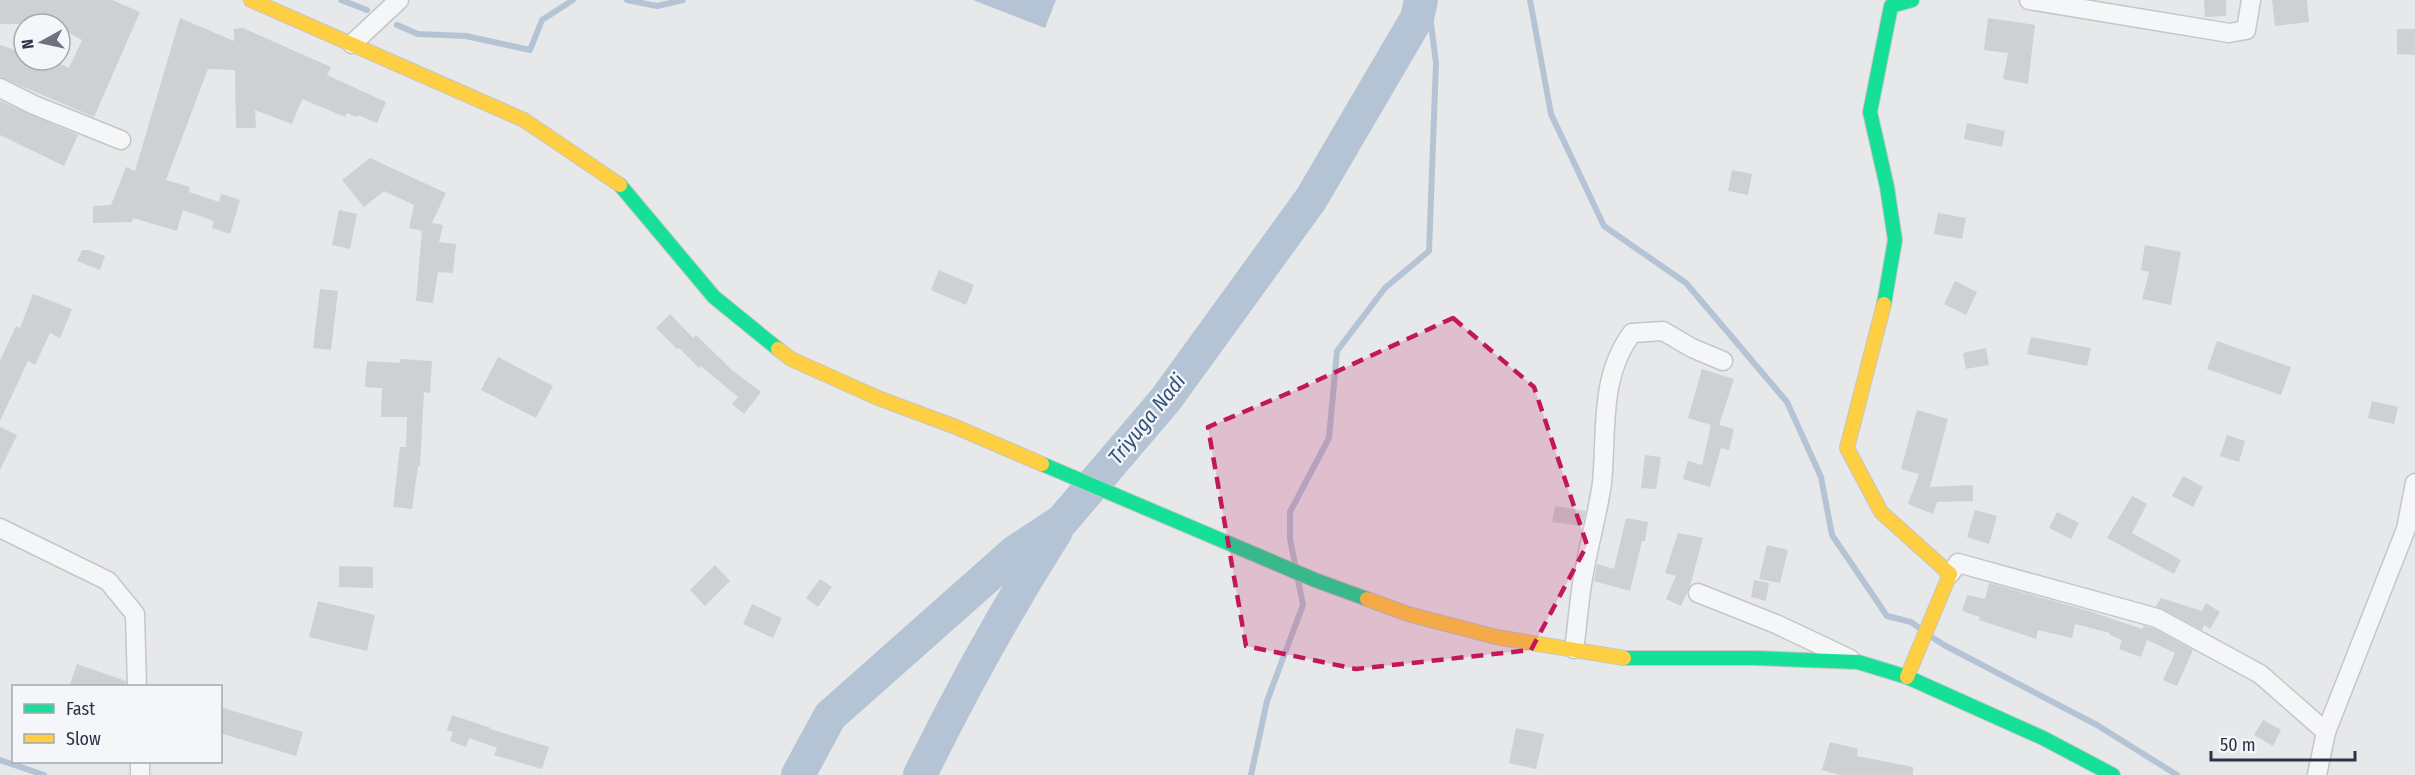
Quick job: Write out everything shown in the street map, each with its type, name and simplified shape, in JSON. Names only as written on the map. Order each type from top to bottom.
[{"type":"main road","points":[[251,0],[524,120],[624,188],[714,297],[791,358],[878,398],[956,427],[1315,580],[1408,614],[1496,637],[1574,650],[1627,658],[1755,658],[1857,662],[1907,677],[2043,738],[2113,775]]},
{"type":"main road","points":[[1907,677],[1950,574],[1881,512],[1846,448],[1883,308],[1895,240],[1887,187],[1870,112],[1891,6],[1912,0]]},
{"type":"street","points":[[352,44],[399,0]]},
{"type":"street","points":[[2029,0],[2229,33],[2246,30],[2250,0]]},
{"type":"street","points":[[0,88],[33,105],[121,140]]},
{"type":"street","points":[[1574,650],[1585,568],[1594,534],[1602,481],[1606,399],[1621,348],[1632,333],[1663,331],[1692,348],[1723,361]]},
{"type":"street","points":[[2317,775],[2326,732],[2406,528],[2415,483]]},
{"type":"street","points":[[0,528],[108,581],[135,614],[137,685]]},
{"type":"street","points":[[1950,574],[1958,563],[2157,618],[2260,674],[2326,732]]},
{"type":"street","points":[[1698,593],[1776,624],[1857,662]]},
{"type":"highlighted area","points":[[1453,318],[1534,387],[1587,545],[1531,650],[1356,669],[1246,646],[1208,427],[1303,387]]},
{"type":"water","points":[[973,0],[1056,0],[1045,28]]},
{"type":"building","points":[[0,0],[112,0],[140,12],[94,117],[0,77],[0,45],[12,49],[12,72],[72,72],[72,62],[82,40],[72,35],[72,12],[12,12],[12,24],[0,24]]},
{"type":"building","points":[[2204,0],[2226,0],[2226,16],[2205,17]]},
{"type":"building","points":[[2272,0],[2307,0],[2309,22],[2275,26]]},
{"type":"building","points":[[180,18],[234,41],[234,29],[243,28],[331,67],[327,75],[386,102],[377,123],[358,115],[357,117],[347,113],[345,117],[302,99],[292,124],[255,110],[256,128],[236,128],[235,70],[208,69],[166,180],[190,187],[189,192],[219,202],[221,194],[240,200],[230,234],[212,228],[214,221],[183,210],[177,231],[133,218],[132,222],[93,223],[93,206],[111,205],[126,167],[135,171]]},
{"type":"building","points":[[1988,18],[2035,25],[2028,84],[2003,79],[2008,53],[1984,50]]},
{"type":"building","points":[[2397,29],[2415,29],[2415,55],[2397,54]]},
{"type":"building","points":[[0,101],[78,135],[64,166],[0,135]]},
{"type":"building","points":[[1967,123],[2005,131],[2002,147],[1964,139]]},
{"type":"building","points":[[370,158],[446,193],[432,223],[443,225],[439,242],[456,244],[453,273],[438,272],[433,303],[416,301],[422,231],[409,228],[414,205],[384,191],[364,207],[342,180]]},
{"type":"building","points":[[1732,170],[1752,174],[1748,195],[1728,191]]},
{"type":"building","points":[[339,210],[357,214],[350,249],[332,245]]},
{"type":"building","points":[[1938,213],[1966,218],[1962,239],[1934,234]]},
{"type":"building","points":[[2145,245],[2181,252],[2171,305],[2142,299],[2149,272],[2141,270]]},
{"type":"building","points":[[82,250],[105,256],[100,270],[77,261]]},
{"type":"building","points":[[939,270],[974,285],[966,305],[931,290]]},
{"type":"building","points":[[1955,281],[1977,292],[1966,315],[1944,304]]},
{"type":"building","points":[[320,289],[338,291],[331,350],[313,348]]},
{"type":"building","points":[[33,294],[72,309],[60,338],[50,333],[35,365],[28,361],[0,421],[0,361],[16,326],[20,328]]},
{"type":"building","points":[[670,314],[693,338],[696,335],[733,371],[761,392],[744,414],[732,404],[738,397],[701,366],[699,368],[656,328]]},
{"type":"building","points":[[2031,337],[2091,348],[2087,366],[2027,354]]},
{"type":"building","points":[[2217,341],[2291,367],[2281,395],[2207,369]]},
{"type":"building","points":[[1986,348],[1989,365],[1966,369],[1963,353]]},
{"type":"building","points":[[498,357],[553,386],[536,418],[481,390]]},
{"type":"building","points":[[400,359],[432,361],[430,393],[424,392],[420,466],[418,466],[412,509],[393,507],[400,447],[406,447],[407,417],[381,417],[382,388],[365,387],[367,361],[400,363]]},
{"type":"building","points":[[1702,369],[1734,379],[1719,425],[1734,429],[1729,450],[1721,448],[1710,487],[1683,479],[1688,461],[1702,465],[1711,425],[1688,418]]},
{"type":"building","points":[[2372,401],[2398,407],[2394,424],[2368,418]]},
{"type":"building","points":[[1917,410],[1948,419],[1930,487],[1973,485],[1973,501],[1937,502],[1933,514],[1908,504],[1919,474],[1901,469]]},
{"type":"building","points":[[0,427],[17,435],[0,470]]},
{"type":"building","points":[[2227,435],[2245,441],[2239,462],[2220,456]]},
{"type":"building","points":[[1645,455],[1661,457],[1656,489],[1641,488]]},
{"type":"building","points":[[2183,476],[2203,487],[2193,507],[2172,496]]},
{"type":"building","points":[[2132,496],[2147,504],[2132,533],[2181,560],[2174,574],[2107,538]]},
{"type":"building","points":[[1555,506],[1586,511],[1582,526],[1552,522]]},
{"type":"building","points":[[1975,510],[1997,516],[1989,544],[1967,537]]},
{"type":"building","points":[[2057,512],[2079,523],[2071,539],[2049,528]]},
{"type":"building","points":[[1626,518],[1648,522],[1645,541],[1642,541],[1630,591],[1594,581],[1597,564],[1614,569]]},
{"type":"building","points":[[1678,533],[1703,538],[1690,586],[1681,606],[1666,599],[1676,576],[1665,573]]},
{"type":"building","points":[[1767,545],[1788,550],[1780,583],[1759,579]]},
{"type":"building","points":[[715,565],[730,581],[705,606],[690,590]]},
{"type":"building","points":[[339,566],[373,567],[373,588],[339,587]]},
{"type":"building","points":[[820,579],[832,587],[818,607],[806,598]]},
{"type":"building","points":[[1754,580],[1769,583],[1766,601],[1751,597]]},
{"type":"building","points":[[1989,583],[2092,612],[2142,629],[2144,626],[2153,628],[2193,650],[2177,686],[2163,680],[2175,653],[2147,640],[2141,657],[2119,649],[2122,640],[2110,633],[2075,624],[2072,638],[2038,630],[2036,639],[1979,620],[1980,617],[1962,611],[1967,595],[1985,599]]},
{"type":"building","points":[[2161,598],[2202,611],[2206,603],[2220,612],[2210,629],[2204,625],[2202,630],[2156,606]]},
{"type":"building","points":[[318,601],[375,615],[367,651],[309,637]]},
{"type":"building","points":[[752,604],[782,618],[773,638],[743,624]]},
{"type":"building","points":[[77,664],[126,681],[126,685],[70,685]]},
{"type":"building","points":[[222,708],[303,732],[296,756],[222,734]]},
{"type":"building","points":[[452,715],[549,747],[542,769],[494,755],[497,748],[469,738],[466,747],[450,741],[453,732],[447,730]]},
{"type":"building","points":[[2263,720],[2281,730],[2273,746],[2254,735]]},
{"type":"building","points":[[1516,728],[1544,734],[1536,769],[1509,763]]},
{"type":"building","points":[[1830,742],[1858,749],[1857,756],[1913,767],[1913,775],[1840,775],[1822,770]]},
{"type":"waterway","points":[[341,0],[367,10]]},
{"type":"waterway","points":[[397,25],[418,34],[466,36],[530,50],[542,20],[573,0]]},
{"type":"waterway","points":[[627,0],[657,6],[683,0]]},
{"type":"waterway","name":"Triyuga Nadi","points":[[798,775],[830,716],[1015,552],[1062,521],[1166,399],[1311,199],[1417,18],[1421,0]]},
{"type":"waterway","points":[[1295,564],[1290,539],[1290,512],[1329,438],[1337,351],[1385,288],[1429,251],[1436,63],[1428,0]]},
{"type":"waterway","points":[[1530,0],[1551,114],[1604,226],[1686,283],[1787,402],[1821,477],[1832,535],[1887,616],[1911,622],[1922,630]]},
{"type":"waterway","points":[[920,775],[985,651],[1056,531]]},
{"type":"waterway","points":[[1251,775],[1267,701],[1303,605],[1298,580]]},
{"type":"waterway","points":[[1930,636],[2097,725],[2177,775]]},
{"type":"waterway","points":[[0,760],[44,775]]},
{"type":"traffic: fast","points":[[1884,304],[1895,240],[1887,187],[1870,112],[1891,6],[1912,0]]},
{"type":"traffic: fast","points":[[620,185],[714,297],[778,349]]},
{"type":"traffic: fast","points":[[1042,464],[1315,580],[1367,599]]},
{"type":"traffic: fast","points":[[1624,658],[1755,658],[1858,662],[1907,677],[2043,738],[2113,775]]},
{"type":"traffic: slow","points":[[251,0],[524,120],[620,185]]},
{"type":"traffic: slow","points":[[1884,304],[1847,448],[1881,512],[1950,574],[1907,677]]},
{"type":"traffic: slow","points":[[778,349],[791,359],[878,398],[956,427],[1042,464]]},
{"type":"traffic: slow","points":[[1367,599],[1408,614],[1496,637],[1624,658]]}]
